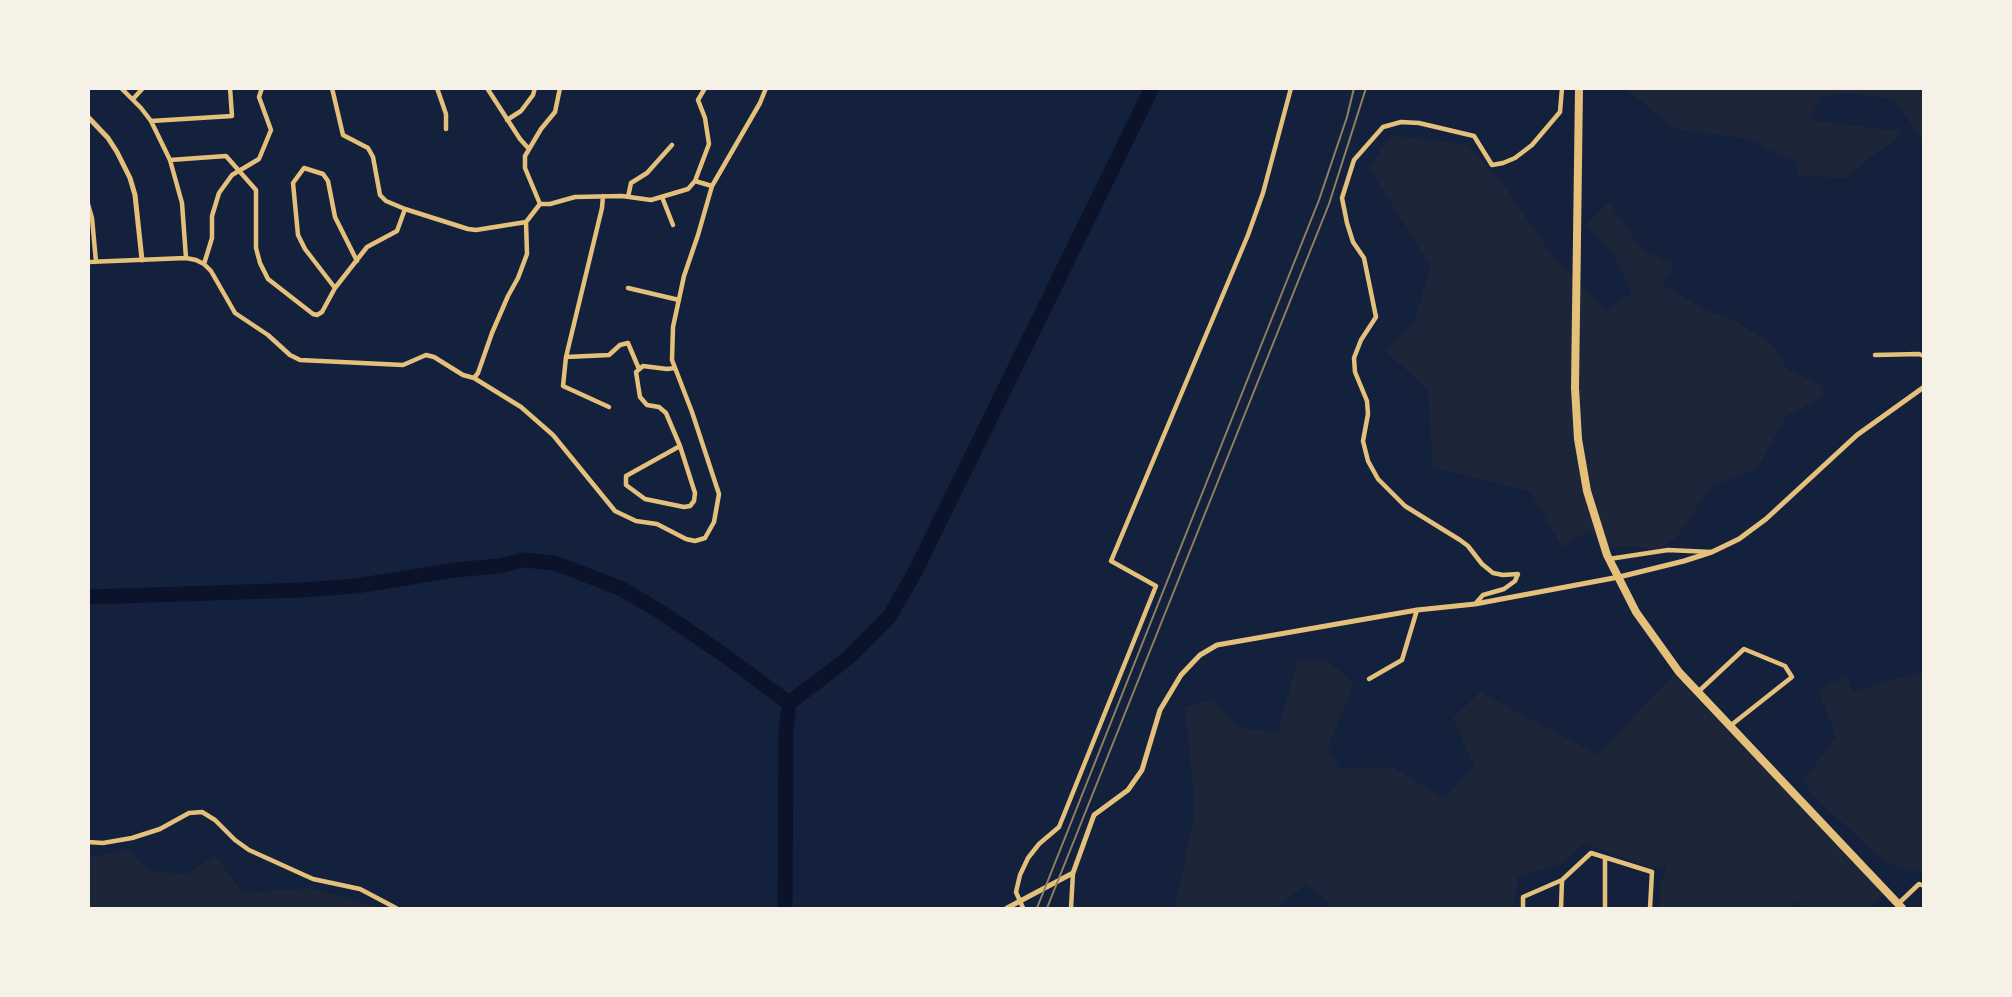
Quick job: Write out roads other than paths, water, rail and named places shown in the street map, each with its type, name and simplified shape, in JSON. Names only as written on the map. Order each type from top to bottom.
[{"type":"highway","points":[[1579,88],[1575,388],[1578,439],[1587,491],[1609,559],[1636,612],[1679,672],[1900,906]]},
{"type":"street","points":[[121,88],[151,121],[170,160],[182,203],[186,258]]},
{"type":"street","points":[[133,99],[143,88]]},
{"type":"street","points":[[151,121],[232,116],[230,88]]},
{"type":"street","points":[[204,264],[212,238],[212,216],[219,193],[232,175],[259,159],[271,130],[259,97],[262,88]]},
{"type":"street","points":[[332,88],[343,135],[368,148],[373,157],[380,195],[386,201],[476,231],[526,222]]},
{"type":"street","points":[[437,88],[446,114],[446,129]]},
{"type":"street","points":[[487,88],[529,149]]},
{"type":"street","points":[[507,120],[521,111],[533,95],[535,88]]},
{"type":"street","points":[[540,204],[524,163],[541,129],[555,112],[561,88]]},
{"type":"street","points":[[540,204],[550,204],[575,197],[603,196],[651,200],[688,189],[695,182],[709,144],[705,118],[698,100],[705,88]]},
{"type":"street","points":[[88,262],[186,258],[204,264],[211,271],[235,313],[300,360],[402,365],[426,355],[434,357],[521,407],[553,435],[615,511],[636,521],[657,524],[686,539],[695,541],[705,537],[714,522],[719,494],[672,360],[673,327],[684,276],[712,186],[760,103],[766,88]]},
{"type":"street","points":[[1023,909],[1016,892],[1020,875],[1028,858],[1039,844],[1059,827],[1156,586],[1111,561],[1248,235],[1263,193],[1291,88]]},
{"type":"street","points":[[1475,604],[1484,595],[1504,589],[1515,580],[1518,574],[1493,573],[1482,564],[1468,546],[1405,506],[1378,479],[1368,461],[1363,441],[1368,414],[1367,401],[1355,372],[1354,358],[1361,340],[1376,316],[1364,258],[1353,242],[1342,198],[1354,160],[1383,127],[1401,122],[1419,123],[1474,136],[1492,165],[1503,163],[1515,158],[1532,145],[1560,112],[1562,88]]},
{"type":"street","points":[[88,117],[108,138],[130,178],[135,195],[142,260]]},
{"type":"street","points":[[628,197],[631,183],[647,173],[672,145]]},
{"type":"street","points":[[170,160],[226,156],[256,190],[256,248],[268,279],[317,315],[322,312],[335,288],[368,247],[397,231],[405,209]]},
{"type":"street","points":[[335,288],[305,249],[298,235],[293,183],[304,168],[323,174],[328,181],[335,217],[357,261]]},
{"type":"street","points":[[695,182],[712,186]]},
{"type":"street","points":[[603,196],[566,357],[563,386],[609,407]]},
{"type":"street","points":[[662,197],[674,225]]},
{"type":"street","points":[[88,204],[93,218],[96,262]]},
{"type":"street","points":[[474,378],[527,254],[526,222],[540,204]]},
{"type":"street","points":[[628,288],[679,300]]},
{"type":"street","points":[[566,357],[609,356],[620,345],[628,343],[639,369]]},
{"type":"street","points":[[1875,355],[1919,354],[1923,356]]},
{"type":"street","points":[[675,368],[643,366],[636,372],[640,397],[647,405],[659,407],[666,413],[680,446],[695,493],[694,501],[690,506],[684,507],[645,499],[626,485],[626,476],[680,446]]},
{"type":"street","points":[[1071,909],[1073,873],[1094,815],[1128,790],[1142,770],[1160,710],[1181,675],[1200,655],[1216,645],[1417,610],[1475,604],[1619,577],[1712,552],[1739,539],[1766,519],[1857,435],[1923,387]]},
{"type":"street","points":[[1609,559],[1668,550],[1712,552]]},
{"type":"street","points":[[1369,679],[1402,660],[1417,610]]},
{"type":"street","points":[[1698,692],[1744,649],[1785,666],[1792,677],[1730,726]]},
{"type":"street","points":[[88,842],[103,843],[132,838],[160,829],[189,813],[202,812],[215,820],[249,850],[313,879],[360,889],[396,909]]},
{"type":"street","points":[[1523,909],[1523,897],[1562,880],[1591,853],[1652,872],[1650,909]]},
{"type":"street","points":[[1605,858],[1605,909]]},
{"type":"street","points":[[1007,909],[1073,873]]},
{"type":"street","points":[[1562,880],[1562,909]]},
{"type":"street","points":[[1900,906],[1919,884],[1923,886]]},
{"type":"waterway","points":[[785,908],[786,730],[789,703],[847,659],[889,617],[914,574],[1152,88]]},
{"type":"waterway","points":[[88,597],[304,590],[356,586],[454,570],[499,566],[524,560],[555,563],[622,589],[664,614],[789,703]]},
{"type":"railway","points":[[1037,908],[1319,200],[1347,117],[1354,88]]},
{"type":"railway","points":[[1047,908],[1329,204],[1366,88]]}]
